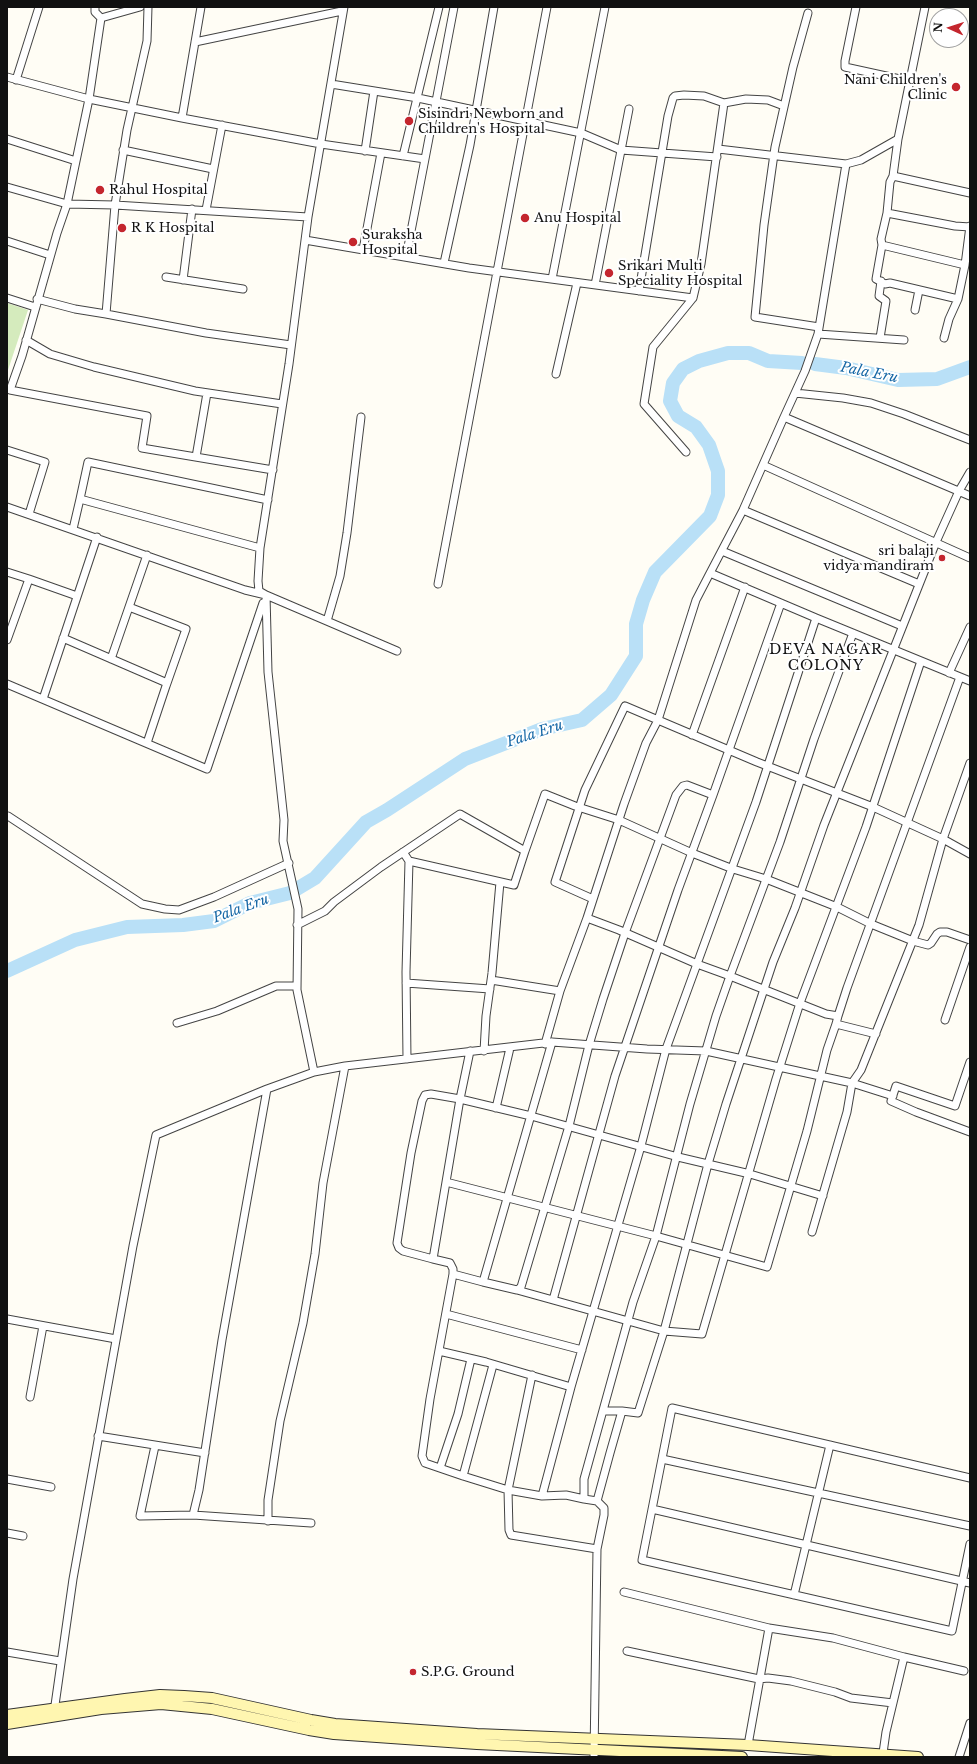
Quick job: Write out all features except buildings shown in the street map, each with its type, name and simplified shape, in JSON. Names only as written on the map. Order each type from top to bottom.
[{"type":"street","points":[[16,80],[39,7]]},
{"type":"street","points":[[95,7],[95,12],[101,18]]},
{"type":"street","points":[[101,18],[140,7]]},
{"type":"street","points":[[106,314],[115,205],[123,150],[147,41],[148,7]]},
{"type":"street","points":[[182,118],[201,7]]},
{"type":"street","points":[[403,156],[440,7]]},
{"type":"street","points":[[406,257],[454,7]]},
{"type":"street","points":[[444,263],[476,110],[494,7]]},
{"type":"street","points":[[438,584],[546,7]]},
{"type":"street","points":[[552,279],[605,7]]},
{"type":"street","points":[[856,7],[845,61],[846,67],[909,81]]},
{"type":"street","points":[[925,7],[898,139],[893,176],[890,182],[887,213],[881,239],[882,245],[876,279],[885,284],[890,283],[958,299]]},
{"type":"street","points":[[195,42],[343,9],[308,217],[273,470],[260,548],[259,590],[266,595]]},
{"type":"street","points":[[808,13],[784,106],[774,156],[764,225],[755,318],[819,331],[904,340]]},
{"type":"street","points":[[101,18],[89,99],[67,204],[50,255],[26,340],[9,390],[147,416],[142,448],[273,470]]},
{"type":"street","points":[[7,77],[89,99],[182,118],[321,144],[425,159]]},
{"type":"street","points":[[331,84],[418,98],[581,133],[621,150],[717,157]]},
{"type":"street","points":[[365,151],[374,91]]},
{"type":"street","points":[[639,291],[661,154],[673,98],[675,96],[704,96],[724,103],[746,99],[768,100],[784,106]]},
{"type":"street","points":[[686,452],[644,404],[653,347],[692,298],[701,264],[724,103]]},
{"type":"street","points":[[595,285],[629,109]]},
{"type":"street","points":[[206,210],[222,125]]},
{"type":"street","points":[[7,138],[76,161]]},
{"type":"street","points":[[718,149],[846,164],[861,160],[898,139]]},
{"type":"street","points":[[123,150],[213,169]]},
{"type":"street","points":[[363,250],[381,153]]},
{"type":"street","points":[[483,1282],[531,1116],[560,991],[588,918],[619,820],[646,743],[658,720],[696,600],[743,510],[814,350],[819,331],[846,164]]},
{"type":"street","points":[[893,176],[970,193]]},
{"type":"street","points":[[7,187],[67,204],[192,209],[308,217]]},
{"type":"street","points":[[183,280],[192,209]]},
{"type":"street","points":[[887,213],[955,226],[970,227],[965,265],[958,299],[949,319],[944,338]]},
{"type":"street","points":[[305,240],[497,272],[692,298]]},
{"type":"street","points":[[7,241],[50,255]]},
{"type":"street","points":[[882,245],[965,265]]},
{"type":"street","points":[[166,277],[243,289]]},
{"type":"street","points":[[880,338],[886,301],[879,296],[881,281]]},
{"type":"street","points":[[556,374],[577,283]]},
{"type":"street","points":[[915,310],[919,290]]},
{"type":"street","points":[[7,298],[35,307]]},
{"type":"street","points":[[37,299],[75,309],[206,333],[291,345]]},
{"type":"street","points":[[26,340],[50,354],[86,365],[207,393],[282,404]]},
{"type":"street","points":[[196,457],[207,393]]},
{"type":"street","points":[[795,393],[843,398],[871,403],[904,414],[970,440]]},
{"type":"street","points":[[327,621],[340,576],[347,533],[361,417]]},
{"type":"street","points":[[784,417],[970,496]]},
{"type":"street","points":[[7,450],[45,462],[29,514]]},
{"type":"street","points":[[73,529],[88,462],[268,500]]},
{"type":"street","points":[[763,465],[970,558]]},
{"type":"street","points":[[603,1411],[638,1413],[664,1331],[688,1245],[708,1164],[764,989],[837,793],[902,626],[936,542],[959,491],[970,472]]},
{"type":"street","points":[[80,499],[260,548]]},
{"type":"street","points":[[7,507],[266,595],[397,651]]},
{"type":"street","points":[[743,510],[919,584]]},
{"type":"street","points":[[43,699],[97,537]]},
{"type":"street","points":[[722,551],[902,626]]},
{"type":"street","points":[[111,659],[147,555]]},
{"type":"street","points":[[7,572],[77,596]]},
{"type":"street","points":[[710,573],[970,681]]},
{"type":"street","points":[[7,640],[29,579]]},
{"type":"street","points":[[692,735],[745,587]]},
{"type":"street","points":[[7,684],[208,769],[266,595]]},
{"type":"street","points":[[266,595],[268,672],[284,820],[283,841],[292,876],[298,909],[297,986],[314,1072]]},
{"type":"street","points":[[552,1300],[600,1135],[615,1076],[658,946],[781,603]]},
{"type":"street","points":[[129,607],[186,628],[147,743]]},
{"type":"street","points":[[542,1496],[666,1049],[733,868],[816,618]]},
{"type":"street","points":[[949,673],[970,627]]},
{"type":"street","points":[[584,1499],[584,1479],[628,1321],[656,1236],[678,1157],[690,1104],[716,1016],[766,879],[814,739],[854,634]]},
{"type":"street","points":[[63,638],[167,683],[165,688]]},
{"type":"street","points":[[453,1274],[518,1290],[664,1331],[702,1334],[800,1003],[873,807],[921,661]]},
{"type":"street","points":[[446,1182],[577,1215],[766,1267],[791,1187],[847,988],[906,822],[960,677]]},
{"type":"street","points":[[593,899],[555,882],[585,790],[625,706],[728,750],[873,807],[943,839],[970,854]]},
{"type":"street","points":[[812,1232],[847,1112],[852,1083],[861,1070],[919,925],[943,839],[970,763]]},
{"type":"street","points":[[518,1290],[521,1286],[546,1207],[569,1126],[589,1044],[625,933],[676,795],[683,786],[687,785],[713,795]]},
{"type":"street","points":[[409,861],[514,885],[545,794],[580,808],[619,820],[692,853],[766,879],[837,907],[871,924],[913,941],[928,945],[932,944],[937,934],[940,932],[947,932],[970,940]]},
{"type":"street","points":[[297,925],[325,911],[334,902],[403,852],[460,814],[525,851]]},
{"type":"street","points":[[8,816],[142,904],[166,909],[179,910],[214,897],[289,863]]},
{"type":"street","points":[[403,852],[409,861],[406,983],[407,1058]]},
{"type":"street","points":[[484,1050],[486,1016],[491,980],[500,882]]},
{"type":"street","points":[[588,918],[658,946],[697,964],[876,1034]]},
{"type":"street","points":[[945,1020],[970,947]]},
{"type":"street","points":[[491,980],[560,991]]},
{"type":"street","points":[[406,983],[490,989]]},
{"type":"street","points":[[177,1023],[217,1011],[276,986],[297,986]]},
{"type":"street","points":[[53,1714],[73,1579],[98,1436],[133,1246],[156,1135],[314,1072],[345,1066],[407,1058],[549,1043],[706,1051],[852,1083],[893,1096]]},
{"type":"street","points":[[496,1108],[510,1048]]},
{"type":"street","points":[[433,1259],[460,1099],[470,1051]]},
{"type":"street","points":[[970,1062],[955,1106],[896,1086],[891,1101],[970,1132]]},
{"type":"street","points":[[268,1521],[268,1500],[280,1421],[303,1323],[315,1254],[323,1183],[345,1066]]},
{"type":"street","points":[[193,1515],[205,1454],[222,1340],[267,1090]]},
{"type":"street","points":[[594,1748],[597,1549],[604,1508],[597,1501],[566,1496],[542,1496],[508,1490],[425,1463],[422,1456],[453,1269],[450,1263],[403,1251],[398,1248],[397,1243],[410,1160],[422,1102],[425,1095],[431,1094],[460,1099],[569,1126],[678,1157],[750,1174],[823,1196]]},
{"type":"street","points":[[446,1314],[582,1350]]},
{"type":"street","points":[[7,1319],[116,1339]]},
{"type":"street","points":[[30,1397],[43,1326]]},
{"type":"street","points":[[439,1351],[532,1375],[571,1387]]},
{"type":"street","points":[[440,1468],[458,1414],[470,1359]]},
{"type":"street","points":[[463,1476],[493,1365]]},
{"type":"street","points":[[532,1375],[508,1490],[509,1530],[511,1536],[597,1549]]},
{"type":"street","points":[[970,1478],[672,1408],[642,1560],[952,1631],[970,1544]]},
{"type":"street","points":[[597,1501],[622,1411]]},
{"type":"street","points":[[98,1436],[205,1454]]},
{"type":"street","points":[[794,1595],[830,1445]]},
{"type":"street","points":[[155,1446],[140,1516],[193,1515],[311,1523]]},
{"type":"street","points":[[662,1459],[970,1526]]},
{"type":"street","points":[[7,1478],[51,1487]]},
{"type":"street","points":[[652,1509],[970,1583]]},
{"type":"street","points":[[7,1533],[23,1536]]},
{"type":"street","points":[[624,1592],[770,1628],[833,1638],[964,1671]]},
{"type":"street","points":[[748,1745],[759,1679],[770,1628]]},
{"type":"street","points":[[627,1651],[759,1679],[768,1678],[791,1681],[835,1692],[851,1698],[893,1704]]},
{"type":"street","points":[[7,1652],[60,1661]]},
{"type":"street","points":[[883,1754],[886,1732],[904,1657]]},
{"type":"street","points":[[7,1724],[132,1698],[160,1695],[184,1696],[212,1698],[335,1724],[477,1734],[594,1748],[742,1757]]},
{"type":"street","points":[[7,1716],[53,1714]]},
{"type":"street","points":[[959,1757],[970,1723]]},
{"type":"street","points":[[594,1748],[748,1745],[918,1757]]},
{"type":"green space","points":[[7,303],[28,310],[7,373]]},
{"type":"waterway","name":"Pala Eru","points":[[7,971],[75,940],[127,927],[183,925],[214,921],[250,903],[290,893],[315,878],[366,822],[465,759],[542,729],[582,720],[611,695],[636,656],[636,624],[643,600],[655,572],[710,516],[718,495],[718,471],[709,445],[696,427],[678,416],[670,401],[673,383],[683,369],[699,361],[728,353],[749,353],[768,361],[802,363]]},
{"type":"waterway","name":"Pala Eru","points":[[815,364],[846,368],[898,380],[937,379],[970,367]]},
{"type":"place","name":"Nani Children's Clinic","points":[[956,87]]},
{"type":"place","name":"Sisindri Newborn and Children's Hospital","points":[[409,121]]},
{"type":"place","name":"Rahul Hospital","points":[[100,190]]},
{"type":"place","name":"Anu Hospital","points":[[525,218]]},
{"type":"place","name":"R K Hospital","points":[[122,228]]},
{"type":"place","name":"Suraksha Hospital","points":[[353,242]]},
{"type":"place","name":"Srikari Multi Speciality Hospital","points":[[609,273]]},
{"type":"place","name":"sri balaji vidya mandiram","points":[[942,558]]},
{"type":"place","name":"S.P.G. Ground","points":[[413,1672]]},
{"type":"district","name":"DEVA NAGAR COLONY","points":[[826,658]]}]
